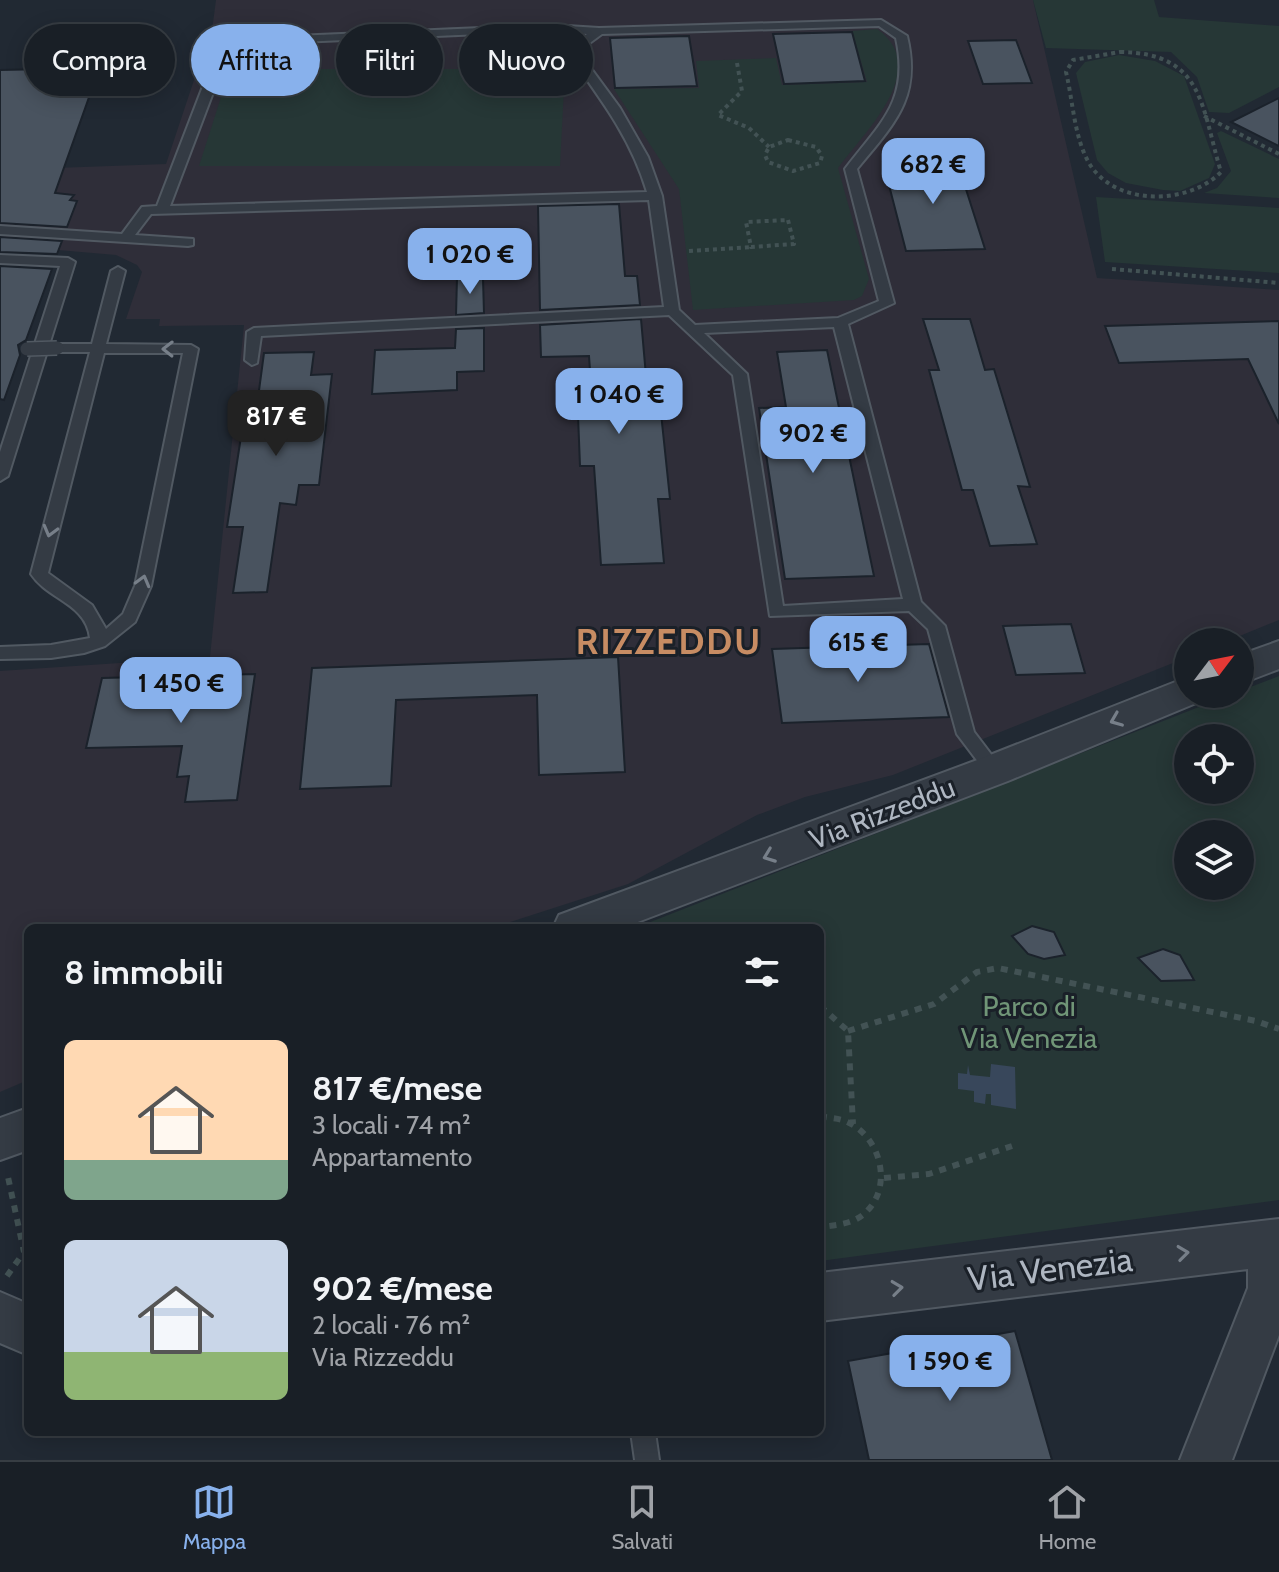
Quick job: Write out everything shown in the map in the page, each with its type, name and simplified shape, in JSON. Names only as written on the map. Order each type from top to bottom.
[{"type":"street","points":[[1254,664],[1279,654]]},
{"type":"street","name":"Via Rizzeddu","points":[[585,924],[994,770],[1174,697]]},
{"type":"street","points":[[0,1139],[24,1130]]},
{"type":"street","points":[[1206,1460],[1272,1288],[1276,1242]]},
{"type":"street","name":"Via Venezia","points":[[824,1297],[1276,1242]]},
{"type":"street","points":[[0,1317],[24,1328]]},
{"type":"lane","points":[[162,210],[226,42],[551,28],[599,31],[881,23],[901,36],[910,64],[901,104],[851,169],[887,303],[840,322],[692,329]]},
{"type":"lane","points":[[599,31],[581,43],[578,59],[617,111],[645,158],[655,196],[672,311],[740,374],[776,612],[913,605]]},
{"type":"lane","points":[[126,238],[147,210],[655,196]]},
{"type":"lane","points":[[0,230],[188,242]]},
{"type":"lane","points":[[0,259],[68,262],[0,476]]},
{"type":"lane","points":[[99,642],[99,623],[89,608],[50,586],[39,574],[118,271]]},
{"type":"lane","points":[[252,360],[254,332],[672,311]]},
{"type":"lane","points":[[840,322],[913,605],[936,626],[966,734],[994,770]]},
{"type":"lane","points":[[0,653],[61,651],[99,642],[128,619],[143,586],[191,349],[24,349]]},
{"type":"lane","points":[[644,1436],[647,1460]]},
{"type":"path","points":[[1204,116],[1221,172],[1207,186],[1185,195],[1130,191],[1100,177],[1088,161],[1066,72],[1073,60],[1094,53],[1162,54],[1193,79],[1204,116],[1279,154]]},
{"type":"path","points":[[737,63],[742,91],[718,115],[749,128],[769,147]]},
{"type":"path","points":[[788,140],[801,141],[816,147],[822,156],[814,167],[793,171],[768,162],[765,155],[769,147],[788,140]]},
{"type":"path","points":[[663,253],[751,247],[794,244],[788,220],[746,222],[751,247]]},
{"type":"path","points":[[1112,269],[1279,283]]},
{"type":"path","points":[[848,1031],[934,1004],[977,972],[998,968],[1256,1021],[1279,1029]]},
{"type":"path","points":[[824,1010],[848,1031],[853,1125]]},
{"type":"path","points":[[824,1116],[835,1117],[853,1125],[868,1137],[880,1157],[884,1178],[875,1204],[861,1218],[834,1228],[824,1227]]},
{"type":"path","points":[[0,1139],[24,1252],[0,1287]]},
{"type":"path","points":[[884,1178],[929,1174],[1012,1146]]},
{"type":"shaded area","points":[[216,0],[1033,0],[1097,278],[1279,290],[1279,620],[1254,630],[1174,628],[1174,663],[893,775],[805,797],[757,815],[628,884],[504,924],[24,924],[24,1082],[0,1092],[0,671],[210,657],[244,325],[159,326],[160,319],[126,319],[142,272],[137,265],[116,255],[0,245],[0,170],[166,164],[191,89],[191,96],[320,96],[320,24],[213,24]]},
{"type":"green space","points":[[1033,0],[1154,0],[1159,17],[1279,26],[1279,87],[1229,113],[1209,112],[1197,77],[1171,52],[1046,48]]},
{"type":"green space","points":[[877,29],[892,45],[898,62],[896,81],[877,119],[838,168],[869,279],[862,296],[854,300],[693,310],[679,189],[614,89],[699,88],[696,61],[776,58],[782,85],[867,82],[852,31]]},
{"type":"green space","points":[[1119,55],[1155,61],[1184,76],[1215,164],[1209,178],[1180,191],[1163,190],[1126,183],[1108,173],[1097,160],[1076,73],[1085,62]]},
{"type":"green space","points":[[320,69],[336,69],[336,96],[443,96],[443,69],[459,69],[459,96],[564,96],[560,166],[199,166],[221,96],[320,96]]},
{"type":"green space","points":[[1221,131],[1279,159],[1279,198],[1204,193],[1217,188],[1231,171],[1217,133]]},
{"type":"green space","points":[[1096,197],[1279,208],[1279,273],[1105,262]]},
{"type":"green space","name":"Parco di Via Venezia","points":[[1279,676],[1279,1200],[824,1260],[824,924],[645,924],[1196,708],[1254,708],[1254,686]]},
{"type":"water","points":[[991,1064],[1015,1067],[1016,1109],[991,1105],[991,1094],[986,1094],[985,1104],[974,1102],[974,1091],[958,1089],[958,1073],[967,1074],[968,1065],[970,1075],[990,1077]]},
{"type":"building","points":[[852,32],[865,81],[784,84],[773,34]]},
{"type":"building","points":[[689,36],[697,86],[615,88],[610,38]]},
{"type":"building","points":[[1016,40],[1032,83],[983,84],[968,41]]},
{"type":"building","points":[[24,69],[24,96],[89,96],[55,193],[74,195],[70,200],[77,201],[67,227],[0,223],[0,70]]},
{"type":"building","points":[[1279,98],[1279,146],[1231,122]]},
{"type":"building","points":[[957,161],[985,249],[906,251],[883,162]]},
{"type":"building","points":[[619,204],[625,276],[637,276],[640,305],[540,310],[538,206]]},
{"type":"building","points":[[0,237],[62,241],[57,254],[0,252]]},
{"type":"building","points":[[0,266],[52,269],[26,340],[18,345],[20,355],[4,400],[0,399]]},
{"type":"building","points":[[457,278],[483,279],[484,313],[456,315]]},
{"type":"building","points":[[641,319],[646,376],[657,375],[670,499],[658,499],[664,563],[601,565],[594,466],[580,466],[578,415],[593,414],[589,356],[541,357],[540,325]]},
{"type":"building","points":[[923,319],[970,319],[985,370],[994,369],[1030,487],[1018,486],[1037,544],[990,546],[973,490],[962,490],[929,370],[939,370]]},
{"type":"building","points":[[1279,321],[1279,424],[1248,359],[1119,363],[1105,326]]},
{"type":"building","points":[[484,328],[484,371],[457,372],[457,390],[372,394],[375,350],[455,348],[456,329]]},
{"type":"building","points":[[827,350],[874,576],[785,579],[759,408],[786,407],[777,352]]},
{"type":"building","points":[[314,352],[311,375],[332,374],[319,485],[299,485],[296,505],[280,503],[267,592],[233,593],[243,527],[227,527],[247,398],[258,398],[264,353]]},
{"type":"building","points":[[1071,624],[1085,673],[1016,675],[1003,626]]},
{"type":"building","points":[[929,644],[949,717],[782,723],[772,649]]},
{"type":"building","points":[[618,657],[625,772],[539,775],[537,695],[396,700],[391,786],[300,789],[312,668]]},
{"type":"building","points":[[255,674],[237,800],[185,802],[189,776],[177,777],[182,746],[86,748],[102,678]]},
{"type":"building","points":[[1032,926],[1054,932],[1065,955],[1044,959],[1028,954],[1012,936]]},
{"type":"building","points":[[1163,949],[1180,955],[1194,980],[1161,981],[1138,958]]},
{"type":"building","points":[[1015,1331],[1052,1460],[869,1460],[848,1361]]},
{"type":"district","name":"RIZZEDDU","points":[[669,641]]}]
